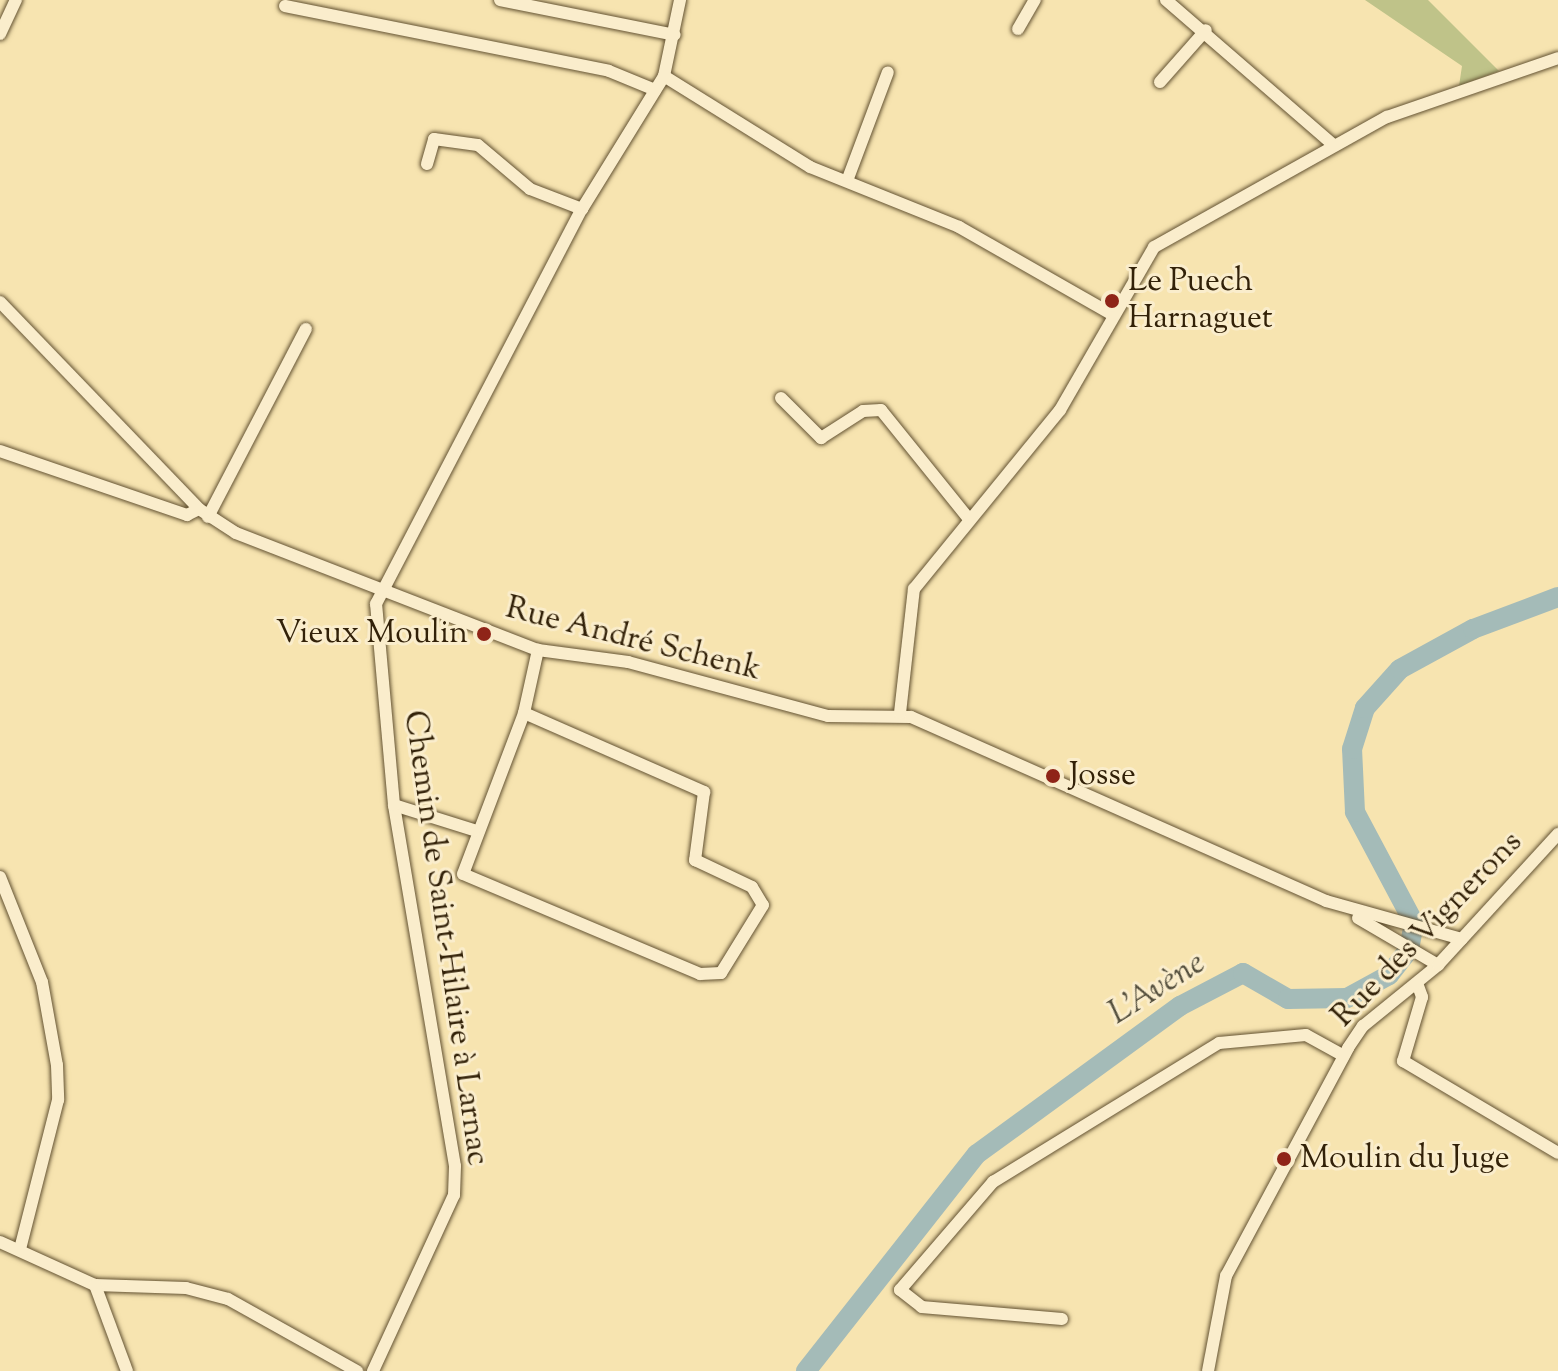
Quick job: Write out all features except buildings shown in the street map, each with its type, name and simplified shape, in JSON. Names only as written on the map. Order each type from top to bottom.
[{"type":"street","points":[[0,34],[16,0]]},
{"type":"street","points":[[500,0],[675,35]]},
{"type":"street","name":"Chemin de Saint-Hilaire à Larnac","points":[[373,1371],[454,1195],[451,1135],[394,805],[376,604],[381,588],[582,209],[664,76],[680,0]]},
{"type":"street","points":[[1018,29],[1035,0]]},
{"type":"street","points":[[1166,0],[1206,30],[1332,144]]},
{"type":"street","points":[[285,6],[326,21],[609,71],[655,90]]},
{"type":"street","points":[[1160,82],[1206,30]]},
{"type":"street","points":[[900,713],[914,589],[1060,410],[1154,247],[1332,144],[1558,58]]},
{"type":"street","points":[[847,181],[888,72]]},
{"type":"street","points":[[664,76],[810,167],[959,227],[1113,315]]},
{"type":"street","points":[[427,164],[434,139],[478,145],[530,189],[582,209]]},
{"type":"street","name":"Rue André Schenk","points":[[0,302],[204,513],[538,650],[628,662],[828,716],[900,713],[1393,931],[1438,965]]},
{"type":"street","points":[[0,451],[187,515],[204,513],[306,329]]},
{"type":"street","points":[[781,398],[821,438],[863,411],[881,410],[969,519]]},
{"type":"street","points":[[524,713],[697,783],[706,801],[695,860],[752,887],[763,905],[760,916],[710,978],[468,881],[461,865],[524,713],[538,650]]},
{"type":"street","points":[[394,805],[474,830]]},
{"type":"street","name":"Rue des Vignerons","points":[[1208,1371],[1226,1276],[1363,1026],[1438,965],[1558,834]]},
{"type":"street","points":[[0,877],[42,982],[57,1065],[58,1100],[20,1249]]},
{"type":"street","name":"Rue André Schenk","points":[[1393,931],[1462,939]]},
{"type":"street","points":[[1417,983],[1422,997],[1403,1061],[1558,1153]]},
{"type":"street","points":[[1062,1319],[922,1307],[900,1290],[993,1182],[1219,1043],[1306,1035],[1344,1056]]},
{"type":"street","points":[[0,1242],[95,1285],[186,1288],[228,1299],[357,1371]]},
{"type":"street","points":[[95,1285],[127,1371]]},
{"type":"green space","points":[[1365,0],[1428,0],[1499,71],[1459,86],[1462,66]]},
{"type":"waterway","name":"L'Avène","points":[[806,1371],[977,1154],[1180,1006],[1243,973],[1288,999],[1347,998],[1389,975],[1409,949],[1414,923],[1355,812],[1352,749],[1365,708],[1400,669],[1473,629],[1558,597]]},
{"type":"place","name":"Le Puech Harnaguet","points":[[1112,301]]},
{"type":"place","name":"Vieux Moulin","points":[[484,634]]},
{"type":"place","name":"Josse","points":[[1053,776]]},
{"type":"place","name":"Moulin du Juge","points":[[1284,1159]]}]
